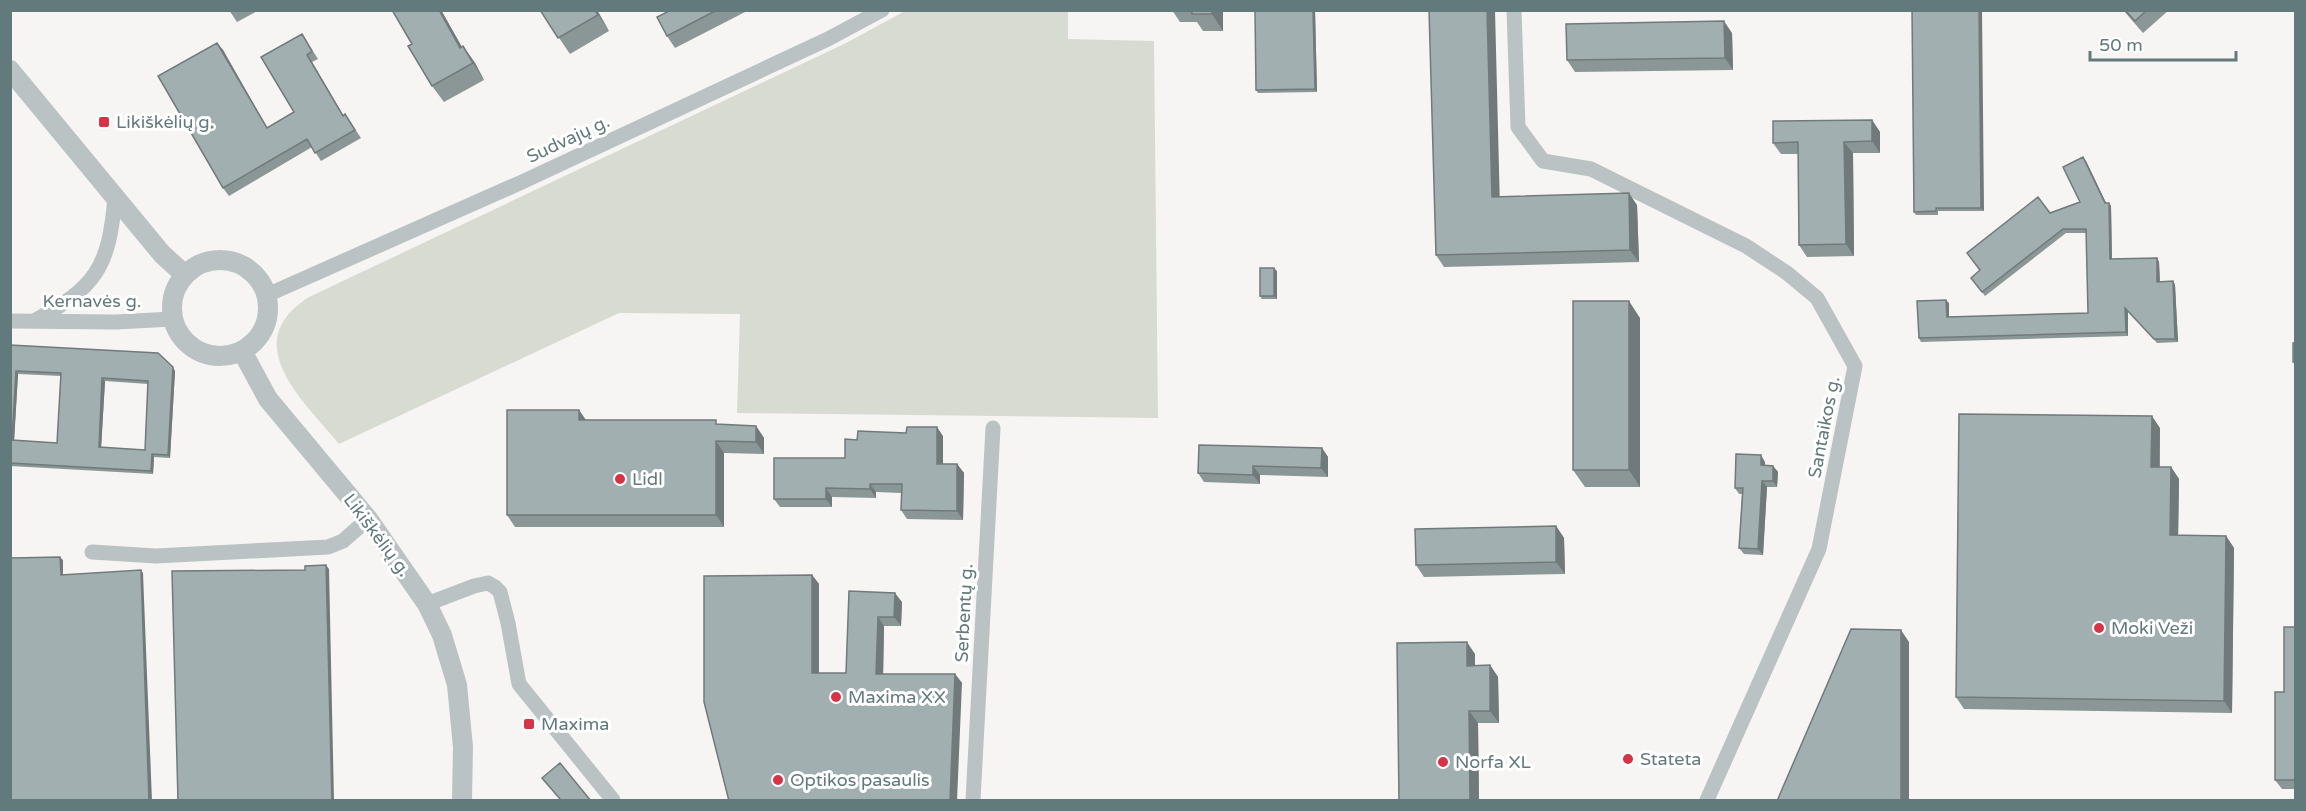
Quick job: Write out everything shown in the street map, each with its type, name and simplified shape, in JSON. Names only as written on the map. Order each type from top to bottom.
[{"type":"street","name":"Sudvajų g.","points":[[267,295],[628,133],[828,39],[882,10]]},
{"type":"street","name":"Santaikos g.","points":[[1514,10],[1518,127],[1543,161],[1591,169],[1746,246],[1787,273],[1817,298],[1855,366],[1819,549],[1707,801]]},
{"type":"street","points":[[10,70],[162,254],[185,275]]},
{"type":"street","points":[[32,321],[65,304],[87,285],[102,266],[112,232],[115,197]]},
{"type":"street","points":[[214,259],[232,260],[254,273],[267,295],[269,311],[264,328],[255,342],[242,351],[225,356],[208,354],[192,347],[180,335],[173,319],[172,303],[176,288],[185,275],[198,264],[214,259]]},
{"type":"street","name":"Kernavės g.","points":[[10,321],[116,322],[173,319]]},
{"type":"street","name":"Likiškėlių g.","points":[[242,351],[268,399],[368,519],[427,604],[442,635],[457,685],[463,747],[462,801]]},
{"type":"street","name":"Serbentų g.","points":[[973,801],[993,428]]},
{"type":"street","points":[[92,552],[156,556],[328,547],[343,541],[368,519]]},
{"type":"street","points":[[427,604],[481,585],[488,584],[500,592],[519,684],[531,702],[613,801]]},
{"type":"shaded area","points":[[907,10],[1068,11],[1068,39],[1154,41],[1158,418],[737,413],[740,314],[619,313],[339,444],[295,390],[284,371],[277,352],[278,333],[288,315],[309,297],[846,43]]},
{"type":"building","points":[[392,10],[439,10],[460,48],[463,46],[473,63],[432,86],[408,46],[412,44]]},
{"type":"building","points":[[540,10],[595,10],[598,15],[558,38]]},
{"type":"building","points":[[671,10],[717,10],[667,36],[657,17]]},
{"type":"building","points":[[1192,10],[1212,10],[1212,14],[1192,14]]},
{"type":"building","points":[[1255,10],[1313,10],[1315,89],[1256,90]]},
{"type":"building","points":[[1429,10],[1487,10],[1492,197],[1629,193],[1630,250],[1436,255]]},
{"type":"building","points":[[1912,10],[1979,10],[1981,208],[1936,208],[1936,211],[1914,212]]},
{"type":"building","points":[[2125,10],[2147,10],[2135,21]]},
{"type":"building","points":[[1724,21],[1725,58],[1567,60],[1566,24]]},
{"type":"building","points":[[302,34],[312,51],[307,55],[343,116],[345,114],[355,130],[315,153],[307,139],[223,188],[158,76],[217,43],[267,128],[294,112],[261,57]]},
{"type":"building","points":[[1872,120],[1872,141],[1844,142],[1846,244],[1799,245],[1798,142],[1773,143],[1773,121]]},
{"type":"building","points":[[2083,157],[2105,203],[2109,203],[2110,259],[2157,258],[2157,282],[2173,281],[2175,339],[2154,339],[2125,308],[2126,332],[1919,338],[1917,301],[1946,300],[1947,317],[2088,313],[2086,229],[2063,229],[1982,292],[1971,278],[1980,270],[1967,253],[2038,197],[2050,213],[2080,202],[2063,167]]},
{"type":"building","points":[[1260,268],[1274,268],[1274,296],[1260,296]]},
{"type":"building","points":[[1573,301],[1629,301],[1629,470],[1573,470]]},
{"type":"building","points":[[2293,343],[2295,343],[2295,362],[2293,362]]},
{"type":"building","points":[[10,345],[158,353],[173,367],[168,455],[152,454],[151,471],[10,463]],"holes":[[[16,371],[61,373],[57,443],[12,440]],[[102,378],[148,381],[145,450],[99,447]]]},
{"type":"building","name":"Lidl","points":[[507,410],[579,410],[579,420],[716,420],[716,424],[756,426],[756,442],[716,441],[716,515],[507,515]]},
{"type":"building","name":"Moki Veži","points":[[1959,414],[2152,416],[2151,467],[2171,467],[2170,535],[2226,536],[2224,701],[1956,697]]},
{"type":"building","points":[[907,427],[937,427],[937,464],[957,464],[957,511],[901,510],[902,484],[870,484],[870,489],[826,488],[826,499],[774,499],[774,458],[845,458],[845,439],[857,440],[858,431],[906,433]]},
{"type":"building","points":[[1199,445],[1322,448],[1321,468],[1253,466],[1253,475],[1198,473]]},
{"type":"building","points":[[1736,454],[1761,455],[1761,465],[1773,466],[1773,481],[1762,481],[1758,549],[1739,548],[1743,488],[1735,488]]},
{"type":"building","points":[[1556,526],[1556,562],[1416,565],[1415,529]]},
{"type":"building","points":[[10,555],[11,558],[60,557],[61,575],[141,570],[149,801],[10,801]]},
{"type":"building","points":[[326,565],[332,801],[178,801],[172,571],[305,570],[305,566]]},
{"type":"building","name":"Maxima XX","points":[[812,575],[812,673],[846,673],[849,591],[895,593],[894,617],[878,617],[876,674],[955,674],[950,801],[729,801],[704,702],[704,576]]},
{"type":"building","points":[[2284,627],[2295,627],[2295,780],[2275,780],[2275,692],[2284,692]]},
{"type":"building","points":[[1851,629],[1901,630],[1901,801],[1777,801]]},
{"type":"building","name":"Norfa XL","points":[[1467,642],[1467,666],[1490,665],[1490,711],[1469,711],[1470,801],[1399,801],[1397,643]]},
{"type":"building","points":[[560,763],[591,801],[558,801],[560,799],[542,778]]},
{"type":"place","name":"Likiškėlių g.","points":[[104,122]]},
{"type":"place","name":"Lidl","points":[[620,479]]},
{"type":"place","name":"Moki Veži","points":[[2099,628]]},
{"type":"place","name":"Maxima XX","points":[[836,697]]},
{"type":"place","name":"Maxima","points":[[529,724]]},
{"type":"place","name":"Stateta","points":[[1628,759]]},
{"type":"place","name":"Norfa XL","points":[[1443,762]]},
{"type":"place","name":"Optikos pasaulis","points":[[778,780]]}]
